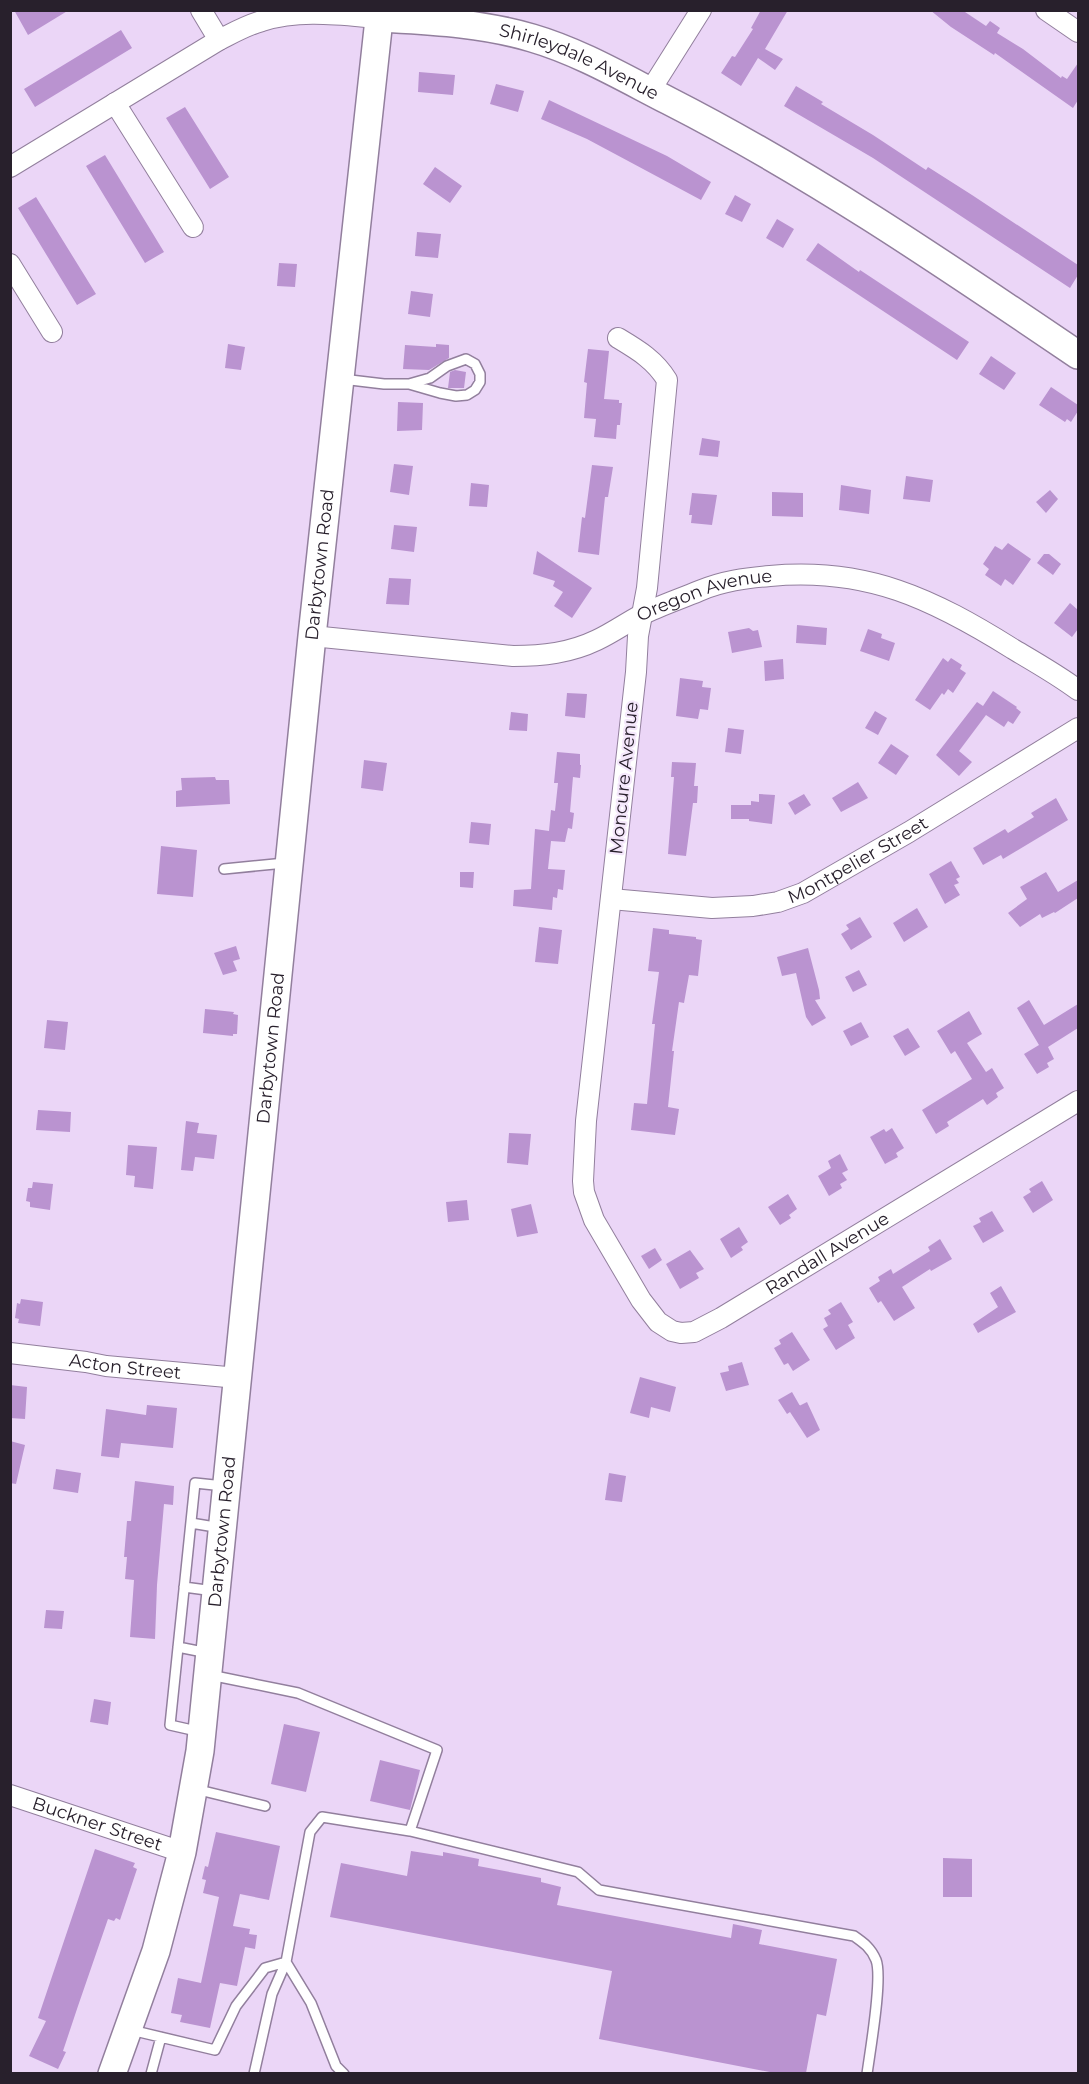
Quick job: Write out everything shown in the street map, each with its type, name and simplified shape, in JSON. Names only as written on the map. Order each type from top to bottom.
[{"type":"main road","name":"Shirleydale Avenue","points":[[380,14],[482,26],[533,38],[575,54],[710,122],[814,182],[971,282],[1078,355]]},
{"type":"main road","name":"Darbytown Road","points":[[112,2073],[156,1951],[182,1852],[202,1732],[312,636],[380,14]]},
{"type":"street","points":[[201,10],[219,40]]},
{"type":"street","points":[[650,92],[701,10]]},
{"type":"street","points":[[1046,10],[1078,32]]},
{"type":"street","name":"Shirleydale Avenue","points":[[10,167],[219,40],[263,20],[316,14],[380,14]]},
{"type":"street","points":[[115,103],[193,227]]},
{"type":"street","points":[[10,264],[52,332]]},
{"type":"street","name":"Moncure Avenue","points":[[604,1239],[584,1192],[586,1121],[636,672],[638,636],[647,588],[668,380],[649,357],[618,338]]},
{"type":"street","name":"Oregon Avenue","points":[[312,636],[472,653],[541,656],[581,647],[642,615],[710,586],[785,574],[831,575],[874,582],[904,591],[941,607],[1078,690]]},
{"type":"street","name":"Montpelier Street","points":[[611,899],[712,908],[778,902],[803,893],[909,832],[1078,728]]},
{"type":"street","name":"Randall Avenue","points":[[604,1239],[641,1300],[658,1322],[672,1331],[694,1332],[813,1264],[1078,1101]]},
{"type":"street","name":"Acton Street","points":[[10,1353],[106,1366],[238,1378]]},
{"type":"street","name":"Buckner Street","points":[[10,1795],[182,1852]]},
{"type":"lane","points":[[340,379],[384,384],[409,384],[448,394],[467,395],[475,390],[480,382],[480,374],[476,364],[466,359],[447,366],[430,378],[409,384]]},
{"type":"lane","points":[[224,869],[291,862]]},
{"type":"lane","points":[[202,1732],[170,1725],[184,1587],[195,1483],[227,1486]]},
{"type":"lane","points":[[191,1523],[222,1528]]},
{"type":"lane","points":[[184,1587],[216,1592]]},
{"type":"lane","points":[[178,1647],[208,1664],[298,1693],[437,1750],[410,1831]]},
{"type":"lane","points":[[193,1789],[265,1806]]},
{"type":"lane","points":[[254,2073],[272,1994],[286,1962],[310,1832],[322,1816],[410,1831],[578,1872],[599,1890],[854,1936],[867,1945],[877,1962],[877,1997],[867,2073]]},
{"type":"lane","points":[[128,2030],[215,2050],[236,2006],[265,1968],[286,1962]]},
{"type":"lane","points":[[286,1962],[311,2003],[336,2066],[344,2073]]},
{"type":"lane","points":[[151,2073],[161,2037]]},
{"type":"building","points":[[14,10],[69,10],[28,35]]},
{"type":"building","points":[[761,10],[788,10],[765,49],[783,59],[775,70],[758,58],[741,86],[721,73],[732,56],[735,57],[753,29],[751,28]]},
{"type":"building","points":[[930,10],[962,10],[986,26],[990,21],[1000,28],[997,33],[1023,49],[1061,78],[1062,76],[1067,79],[1078,63],[1078,100],[1073,108],[995,53],[994,55],[951,27]]},
{"type":"building","points":[[121,30],[132,48],[35,107],[24,89]]},
{"type":"building","points":[[419,72],[455,75],[453,95],[418,92]]},
{"type":"building","points":[[496,84],[524,91],[518,112],[490,104]]},
{"type":"building","points":[[796,86],[926,170],[928,167],[1078,265],[1078,275],[1070,288],[873,158],[784,106]]},
{"type":"building","points":[[549,100],[667,156],[711,182],[701,200],[587,139],[541,119]]},
{"type":"building","points":[[185,107],[229,177],[210,189],[166,118]]},
{"type":"building","points":[[105,155],[164,252],[145,263],[86,166]]},
{"type":"building","points":[[435,167],[462,186],[450,203],[423,184]]},
{"type":"building","points":[[735,195],[751,204],[742,222],[725,214]]},
{"type":"building","points":[[36,197],[96,294],[77,305],[18,208]]},
{"type":"building","points":[[777,219],[794,229],[783,248],[766,238]]},
{"type":"building","points":[[417,232],[441,234],[438,258],[415,256]]},
{"type":"building","points":[[818,243],[969,342],[957,360],[806,260]]},
{"type":"building","points":[[279,263],[297,264],[295,287],[277,286]]},
{"type":"building","points":[[411,291],[433,294],[430,317],[408,314]]},
{"type":"building","points":[[228,344],[245,347],[241,370],[225,368]]},
{"type":"building","points":[[436,344],[449,345],[449,358],[429,370],[403,369],[405,345],[436,347]]},
{"type":"building","points":[[588,349],[609,351],[604,399],[619,400],[619,403],[622,403],[616,439],[594,437],[596,419],[584,418],[587,383],[584,382]]},
{"type":"building","points":[[991,356],[1016,373],[1004,390],[979,374]]},
{"type":"building","points":[[455,370],[466,372],[464,388],[448,388],[450,372]]},
{"type":"building","points":[[1051,387],[1078,405],[1078,411],[1071,422],[1067,419],[1065,422],[1039,405]]},
{"type":"building","points":[[398,402],[423,403],[422,430],[397,431]]},
{"type":"building","points":[[702,438],[720,441],[718,457],[699,455]]},
{"type":"building","points":[[394,464],[413,466],[409,495],[390,492]]},
{"type":"building","points":[[592,465],[613,467],[608,497],[605,497],[599,555],[578,552]]},
{"type":"building","points":[[906,476],[933,480],[930,502],[903,499]]},
{"type":"building","points":[[471,483],[489,485],[487,507],[469,506]]},
{"type":"building","points":[[841,485],[871,490],[869,514],[839,510]]},
{"type":"building","points":[[1050,490],[1058,499],[1046,513],[1036,502]]},
{"type":"building","points":[[772,492],[803,493],[803,517],[772,516]]},
{"type":"building","points":[[692,493],[717,495],[712,525],[691,523],[692,515],[689,515]]},
{"type":"building","points":[[394,525],[417,527],[414,552],[391,549]]},
{"type":"building","points":[[1008,543],[1031,559],[1013,585],[1005,579],[1001,586],[985,575],[989,569],[983,564],[995,546],[1002,550]]},
{"type":"building","points":[[537,551],[592,588],[572,618],[554,606],[563,592],[553,586],[555,581],[533,574]]},
{"type":"building","points":[[1044,554],[1049,554],[1061,564],[1053,575],[1037,563]]},
{"type":"building","points":[[389,578],[411,579],[409,605],[386,604]]},
{"type":"building","points":[[1070,603],[1078,610],[1078,629],[1072,637],[1054,623]]},
{"type":"building","points":[[797,625],[827,628],[826,645],[796,643]]},
{"type":"building","points":[[749,628],[753,631],[758,630],[762,647],[732,653],[728,632]]},
{"type":"building","points":[[868,629],[882,634],[881,638],[895,643],[889,661],[860,651]]},
{"type":"building","points":[[943,658],[948,662],[951,658],[962,665],[960,669],[966,673],[953,693],[948,689],[944,695],[942,693],[930,710],[915,700]]},
{"type":"building","points":[[783,659],[784,679],[765,681],[764,661]]},
{"type":"building","points":[[680,678],[703,681],[702,687],[711,688],[708,710],[700,709],[698,719],[676,716]]},
{"type":"building","points":[[993,691],[1021,712],[1013,724],[1008,721],[1004,727],[986,715],[959,751],[972,762],[959,776],[936,755],[977,702],[983,706]]},
{"type":"building","points":[[567,693],[587,694],[585,718],[565,716]]},
{"type":"building","points":[[875,711],[887,718],[878,735],[865,728]]},
{"type":"building","points":[[511,712],[528,714],[527,731],[509,730]]},
{"type":"building","points":[[728,728],[744,730],[741,754],[725,752]]},
{"type":"building","points":[[891,744],[909,756],[896,775],[878,763]]},
{"type":"building","points":[[557,752],[580,754],[581,765],[580,778],[573,777],[570,812],[574,813],[572,829],[568,828],[565,842],[551,841],[548,869],[565,870],[563,890],[558,889],[557,898],[553,897],[552,910],[513,906],[514,890],[531,889],[535,829],[549,831],[551,810],[555,811],[558,783],[554,783]]},
{"type":"building","points":[[364,760],[387,763],[383,791],[361,788]]},
{"type":"building","points":[[672,762],[696,763],[694,786],[698,786],[697,803],[693,803],[686,856],[668,854],[674,777],[671,777]]},
{"type":"building","points":[[215,777],[216,780],[229,780],[230,804],[176,807],[176,791],[182,790],[181,778]]},
{"type":"building","points":[[858,782],[868,798],[841,812],[832,798]]},
{"type":"building","points":[[759,794],[775,795],[772,824],[749,821],[749,819],[731,819],[731,805],[751,805],[751,801],[759,802]]},
{"type":"building","points":[[804,794],[811,805],[795,815],[788,803]]},
{"type":"building","points":[[1056,798],[1068,820],[1003,859],[1001,855],[983,865],[973,848],[1005,829],[1008,833],[1034,817],[1031,813]]},
{"type":"building","points":[[471,822],[491,824],[489,845],[469,843]]},
{"type":"building","points":[[161,846],[197,850],[193,897],[157,894]]},
{"type":"building","points":[[951,861],[960,877],[956,879],[959,883],[954,885],[960,895],[945,904],[929,874]]},
{"type":"building","points":[[460,872],[474,872],[473,888],[460,887]]},
{"type":"building","points":[[1046,872],[1058,892],[1078,880],[1078,898],[1055,913],[1042,918],[1040,914],[1020,927],[1008,913],[1027,899],[1020,887]]},
{"type":"building","points":[[917,908],[928,927],[904,942],[893,923]]},
{"type":"building","points":[[860,917],[872,937],[851,950],[841,934],[849,929],[846,925]]},
{"type":"building","points":[[539,927],[562,930],[558,964],[535,962]]},
{"type":"building","points":[[653,928],[669,930],[669,934],[696,937],[702,940],[698,976],[689,975],[684,1003],[679,1002],[672,1051],[674,1051],[668,1107],[679,1109],[675,1135],[631,1130],[634,1103],[647,1104],[655,1024],[652,1024],[659,972],[648,971]]},
{"type":"building","points":[[236,946],[240,959],[233,961],[237,971],[223,975],[214,953]]},
{"type":"building","points":[[808,948],[819,990],[820,999],[815,1000],[826,1018],[812,1026],[806,1017],[796,973],[782,976],[777,957]]},
{"type":"building","points":[[859,970],[867,985],[853,992],[845,977]]},
{"type":"building","points":[[1029,1000],[1044,1025],[1078,1004],[1078,1028],[1048,1047],[1054,1059],[1047,1063],[1049,1067],[1037,1074],[1024,1054],[1039,1045],[1017,1008]]},
{"type":"building","points":[[205,1009],[234,1012],[233,1014],[238,1015],[237,1034],[233,1036],[203,1033]]},
{"type":"building","points":[[969,1011],[982,1034],[967,1043],[986,1072],[992,1068],[1004,1088],[996,1093],[998,1097],[987,1105],[983,1099],[947,1122],[949,1126],[936,1134],[922,1110],[972,1079],[955,1051],[951,1054],[937,1031]]},
{"type":"building","points":[[47,1020],[68,1022],[65,1050],[44,1048]]},
{"type":"building","points":[[861,1022],[869,1037],[851,1046],[843,1031]]},
{"type":"building","points":[[908,1028],[920,1047],[905,1056],[893,1036]]},
{"type":"building","points":[[38,1110],[71,1112],[70,1132],[36,1130]]},
{"type":"building","points":[[186,1121],[199,1123],[197,1133],[217,1135],[214,1159],[195,1157],[193,1171],[181,1170]]},
{"type":"building","points":[[892,1128],[904,1148],[896,1153],[898,1157],[885,1164],[870,1137],[884,1129],[886,1132]]},
{"type":"building","points":[[509,1133],[531,1134],[528,1165],[507,1163]]},
{"type":"building","points":[[128,1145],[157,1147],[153,1189],[134,1187],[135,1176],[126,1175]]},
{"type":"building","points":[[840,1154],[848,1170],[842,1173],[847,1180],[840,1184],[842,1188],[829,1196],[818,1176],[831,1168],[828,1161]]},
{"type":"building","points":[[1042,1181],[1053,1200],[1033,1213],[1023,1197],[1031,1192],[1029,1189]]},
{"type":"building","points":[[33,1182],[53,1184],[50,1210],[30,1207],[30,1202],[26,1201],[28,1188],[32,1188]]},
{"type":"building","points":[[788,1194],[797,1209],[789,1215],[791,1218],[780,1225],[768,1207]]},
{"type":"building","points":[[467,1200],[469,1220],[448,1222],[446,1202]]},
{"type":"building","points":[[531,1204],[538,1233],[517,1237],[511,1209]]},
{"type":"building","points":[[992,1211],[1004,1231],[983,1243],[973,1226],[981,1222],[979,1218]]},
{"type":"building","points":[[739,1227],[748,1242],[741,1247],[743,1250],[731,1258],[720,1239]]},
{"type":"building","points":[[940,1239],[952,1259],[931,1271],[930,1269],[902,1287],[915,1308],[894,1321],[881,1301],[878,1303],[869,1288],[880,1281],[878,1277],[891,1269],[893,1274],[930,1251],[928,1247]]},
{"type":"building","points":[[655,1248],[662,1260],[649,1269],[641,1256]]},
{"type":"building","points":[[690,1250],[704,1269],[696,1273],[699,1278],[680,1289],[666,1264]]},
{"type":"building","points":[[1001,1286],[1016,1312],[978,1333],[973,1324],[998,1307],[990,1293]]},
{"type":"building","points":[[21,1299],[43,1302],[40,1326],[18,1323],[19,1319],[15,1318],[17,1303],[20,1304]]},
{"type":"building","points":[[841,1302],[853,1322],[848,1325],[855,1338],[836,1350],[823,1329],[828,1326],[824,1318],[831,1314],[828,1310]]},
{"type":"building","points":[[792,1332],[810,1360],[793,1371],[788,1363],[784,1365],[774,1348],[781,1344],[779,1340]]},
{"type":"building","points":[[742,1362],[749,1385],[726,1391],[720,1373],[729,1371],[728,1366]]},
{"type":"building","points":[[640,1377],[676,1387],[670,1412],[651,1407],[649,1418],[630,1413]]},
{"type":"building","points":[[10,1385],[27,1387],[25,1419],[10,1418]]},
{"type":"building","points":[[792,1392],[800,1406],[807,1402],[820,1430],[807,1438],[790,1412],[787,1414],[778,1400]]},
{"type":"building","points":[[147,1405],[177,1408],[173,1448],[121,1443],[119,1458],[101,1456],[106,1409],[146,1415]]},
{"type":"building","points":[[10,1441],[25,1445],[16,1484],[10,1483]]},
{"type":"building","points":[[56,1469],[81,1473],[78,1493],[53,1489]]},
{"type":"building","points":[[609,1473],[626,1476],[622,1502],[605,1500]]},
{"type":"building","points":[[135,1481],[174,1486],[173,1505],[164,1504],[155,1639],[130,1637],[134,1580],[125,1579],[127,1557],[124,1557],[127,1521],[131,1521]]},
{"type":"building","points":[[46,1610],[64,1611],[62,1629],[44,1628]]},
{"type":"building","points":[[94,1699],[111,1702],[108,1725],[90,1722]]},
{"type":"building","points":[[284,1724],[320,1732],[306,1792],[271,1784]]},
{"type":"building","points":[[380,1760],[420,1770],[410,1810],[370,1801]]},
{"type":"building","points":[[216,1832],[280,1846],[269,1900],[240,1894],[233,1926],[250,1929],[249,1934],[257,1935],[255,1949],[245,1947],[237,1986],[220,1983],[210,2028],[180,2022],[182,2015],[171,2013],[178,1978],[201,1983],[219,1897],[203,1893],[206,1880],[202,1879],[205,1866],[208,1867]]},
{"type":"building","points":[[95,1849],[135,1863],[133,1867],[137,1869],[120,1920],[108,1919],[63,2051],[66,2052],[58,2069],[29,2056],[46,2021],[38,2018]]},
{"type":"building","points":[[411,1851],[443,1856],[443,1852],[479,1859],[478,1866],[541,1878],[541,1882],[561,1887],[557,1905],[731,1938],[733,1924],[762,1930],[759,1944],[837,1959],[826,2016],[817,2014],[806,2073],[775,2073],[599,2039],[612,1971],[330,1917],[341,1863],[407,1876]]},
{"type":"building","points":[[943,1858],[972,1859],[972,1897],[943,1897]]}]
